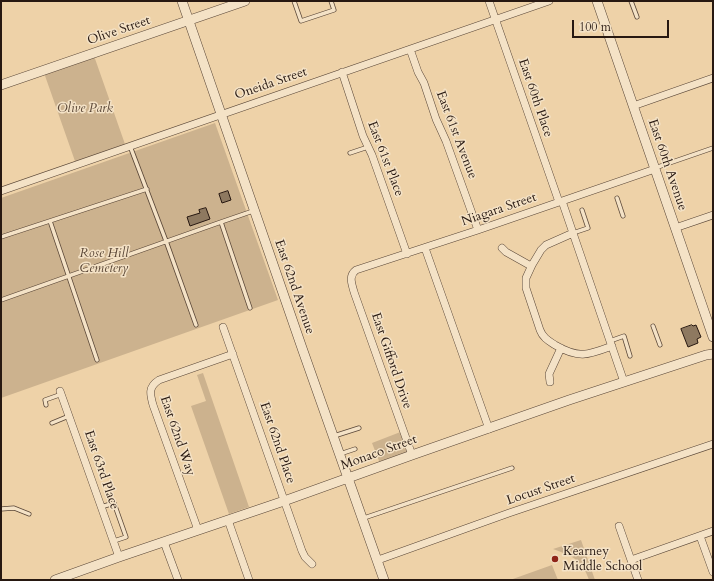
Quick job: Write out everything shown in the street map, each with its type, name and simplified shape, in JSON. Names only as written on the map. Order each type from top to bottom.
[{"type":"street","name":"East 62nd Avenue","points":[[182,1],[220,114],[384,580]]},
{"type":"street","name":"Olive Street","points":[[1,84],[245,1]]},
{"type":"street","name":"East 60th Place","points":[[489,1],[560,202],[573,233],[624,382]]},
{"type":"street","name":"Oneida Street","points":[[1,190],[549,1]]},
{"type":"street","name":"East 60th Avenue","points":[[597,1],[713,337]]},
{"type":"street","name":"East 61st Avenue","points":[[410,48],[418,72],[424,83],[436,120],[446,140],[478,230]]},
{"type":"street","name":"East 61st Place","points":[[342,72],[363,136],[372,155],[407,254]]},
{"type":"street","points":[[633,106],[713,78]]},
{"type":"street","name":"Niagara Street","points":[[351,275],[356,270],[425,248],[655,169]]},
{"type":"street","points":[[675,228],[713,215]]},
{"type":"street","points":[[573,233],[546,245],[531,266],[526,278],[526,288],[540,330],[542,335],[548,340],[564,350],[579,355],[591,354],[611,344]]},
{"type":"street","points":[[425,248],[489,428]]},
{"type":"street","points":[[502,248],[506,252],[531,266]]},
{"type":"street","name":"East Gifford Drive","points":[[351,275],[354,292],[412,455]]},
{"type":"street","name":"East 62nd Place","points":[[223,327],[302,551],[305,557],[312,564]]},
{"type":"street","points":[[550,382],[549,374],[561,348]]},
{"type":"street","name":"East 62nd Way","points":[[198,530],[153,405],[150,391],[153,385],[159,380],[233,354]]},
{"type":"street","name":"Monaco Street","points":[[55,580],[76,577],[118,557],[284,501],[489,428],[624,382],[713,354]]},
{"type":"street","name":"East 63rd Place","points":[[61,393],[118,557]]},
{"type":"street","name":"Locust Street","points":[[378,560],[509,513],[713,444]]},
{"type":"street","points":[[228,520],[249,580]]},
{"type":"street","points":[[619,526],[638,580]]},
{"type":"street","points":[[631,560],[713,531]]},
{"type":"street","points":[[700,536],[713,572]]},
{"type":"street","points":[[164,542],[178,580]]},
{"type":"lane","points":[[294,1],[301,21],[334,10],[331,1]]},
{"type":"lane","points":[[631,1],[637,17]]},
{"type":"lane","points":[[130,145],[196,325]]},
{"type":"lane","points":[[350,154],[368,147]]},
{"type":"lane","points":[[655,169],[713,148]]},
{"type":"lane","points":[[1,237],[147,189]]},
{"type":"lane","points":[[616,198],[623,216]]},
{"type":"lane","points":[[573,233],[588,228],[582,210]]},
{"type":"lane","points":[[1,300],[254,211]]},
{"type":"lane","points":[[50,221],[97,360]]},
{"type":"lane","points":[[221,222],[250,308]]},
{"type":"lane","points":[[654,326],[660,346]]},
{"type":"lane","points":[[611,344],[624,336],[630,356]]},
{"type":"lane","points":[[46,405],[44,400],[61,393]]},
{"type":"lane","points":[[52,422],[69,416]]},
{"type":"lane","points":[[333,437],[359,428]]},
{"type":"lane","points":[[339,454],[355,449]]},
{"type":"lane","points":[[362,519],[512,468]]},
{"type":"lane","points":[[101,507],[114,503],[126,537],[113,541]]},
{"type":"lane","points":[[1,509],[14,508],[29,514]]},
{"type":"green space","name":"Olive Park","points":[[93,53],[126,147],[76,164],[43,70]]},
{"type":"green space","name":"Rose Hill Cemetery","points":[[215,123],[278,300],[1,398],[1,198]]},
{"type":"green space","points":[[203,373],[249,507],[229,514],[191,406],[206,401],[197,375]]},
{"type":"green space","points":[[403,431],[412,455],[381,466],[372,443]]},
{"type":"green space","points":[[581,540],[595,580],[589,580],[583,567],[576,559],[553,549]]},
{"type":"green space","points":[[552,565],[558,580],[510,580]]},
{"type":"building","points":[[228,191],[231,200],[222,203],[219,194]]},
{"type":"building","points":[[206,208],[210,219],[190,226],[187,217],[200,213],[199,210]]},
{"type":"building","points":[[696,325],[701,337],[697,339],[698,343],[688,347],[681,329]]},
{"type":"place","name":"Kearney Middle School","points":[[555,559]]}]
